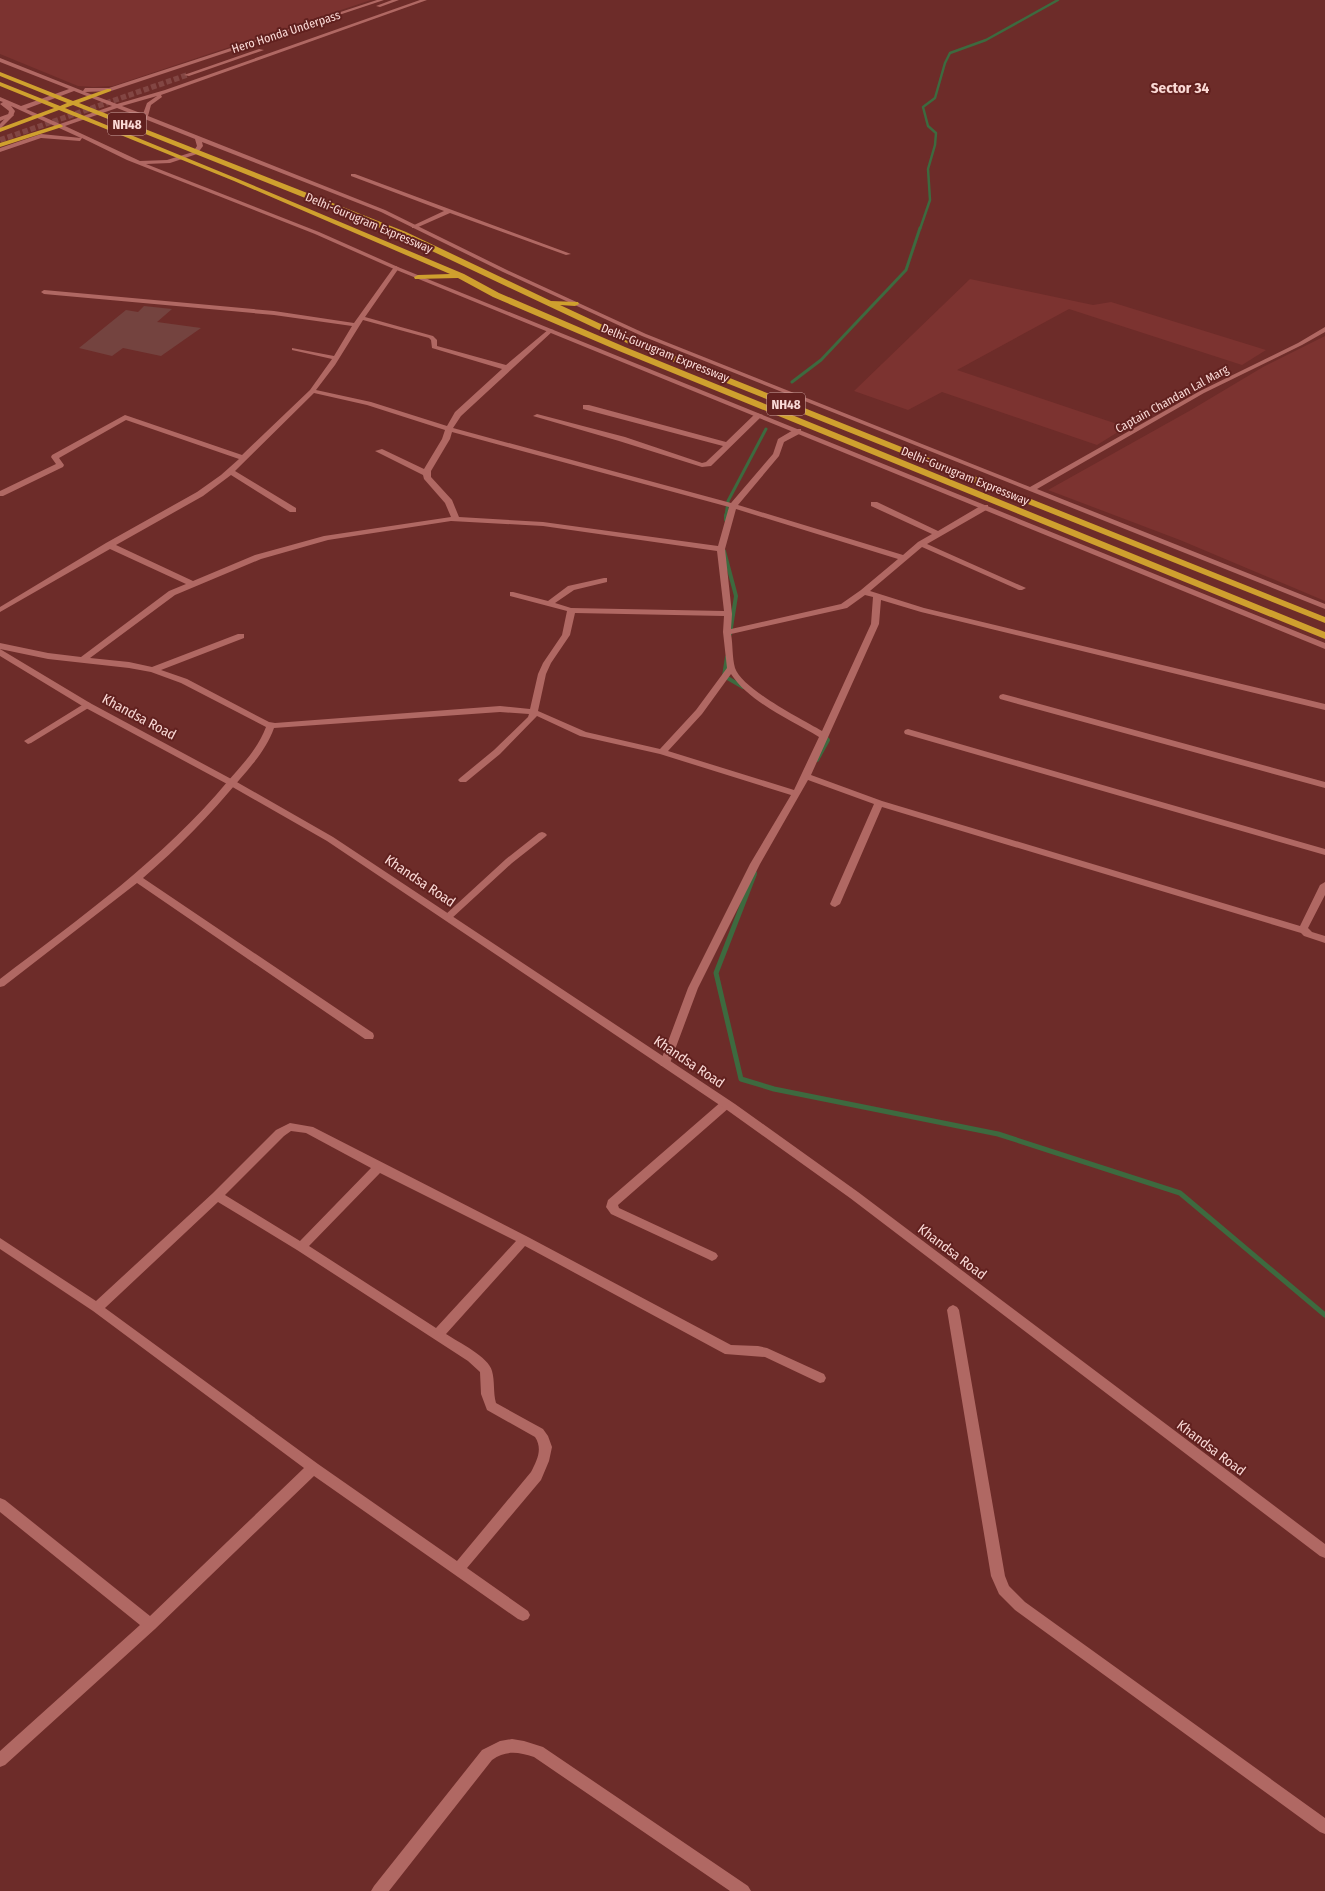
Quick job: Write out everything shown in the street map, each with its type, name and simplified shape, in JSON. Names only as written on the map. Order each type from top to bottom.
[{"type":"highway","name":"Delhi-Gurugram Expressway","points":[[0,74],[183,147],[254,173],[403,234],[632,342],[1325,620]]},
{"type":"highway","name":"Delhi-Gurugram Expressway","points":[[0,84],[236,180],[461,276],[496,295],[832,435],[1325,636]]},
{"type":"highway","points":[[0,130],[91,95],[109,90]]},
{"type":"highway","points":[[0,145],[60,126]]},
{"type":"highway","points":[[505,271],[518,288]]},
{"type":"highway","points":[[418,276],[461,276]]},
{"type":"highway","points":[[546,302],[575,304]]},
{"type":"street","points":[[22,108],[72,88],[91,91],[109,90],[382,0]]},
{"type":"street","name":"Hero Honda Underpass","points":[[180,71],[397,0]]},
{"type":"street","name":"Hero Honda Underpass","points":[[293,40],[413,0]]},
{"type":"street","points":[[60,126],[166,91],[425,0]]},
{"type":"street","name":"Hero Honda Underpass","points":[[187,75],[270,47]]},
{"type":"street","points":[[0,60],[383,211],[505,271],[644,335],[1325,607]]},
{"type":"street","points":[[145,117],[149,104],[166,91]]},
{"type":"street","points":[[0,99],[38,115],[135,161],[317,233],[396,268],[1325,646]]},
{"type":"street","points":[[0,103],[11,109],[11,115],[0,127]]},
{"type":"street","points":[[0,119],[11,115]]},
{"type":"street","points":[[45,131],[77,134]]},
{"type":"street","points":[[0,150],[41,136],[92,140]]},
{"type":"street","points":[[135,161],[150,163],[168,162],[195,154],[200,146],[198,138]]},
{"type":"street","points":[[352,175],[568,254]]},
{"type":"street","points":[[414,227],[448,211]]},
{"type":"street","points":[[0,610],[215,484],[244,458],[312,391],[336,358],[356,325],[396,268]]},
{"type":"street","points":[[44,292],[274,312],[356,325]]},
{"type":"street","points":[[361,318],[431,337],[434,340],[434,347],[507,368]]},
{"type":"street","name":"Captain Chandan Lal Marg","points":[[1030,490],[1202,392],[1300,344],[1325,329]]},
{"type":"street","points":[[426,473],[446,439],[449,429],[458,414],[507,368],[551,330]]},
{"type":"street","points":[[294,349],[336,358]]},
{"type":"street","points":[[312,391],[369,403],[449,429],[734,506],[903,558]]},
{"type":"street","points":[[586,407],[728,445]]},
{"type":"street","points":[[537,416],[622,439],[699,465],[708,464],[759,415]]},
{"type":"street","points":[[0,494],[60,465],[55,457],[125,417],[244,458]]},
{"type":"street","points":[[798,431],[782,440],[776,454],[734,506],[720,549],[728,614],[726,632],[731,668],[739,680],[757,696],[823,736]]},
{"type":"street","points":[[822,441],[832,435]]},
{"type":"street","points":[[379,451],[426,473],[427,477],[449,502],[456,519]]},
{"type":"street","points":[[230,471],[293,510]]},
{"type":"street","points":[[874,504],[938,534]]},
{"type":"street","points":[[726,632],[808,613],[838,609],[864,592],[921,544],[985,508]]},
{"type":"street","points":[[82,660],[172,593],[258,556],[302,544],[350,534],[456,519],[543,524],[720,549]]},
{"type":"street","points":[[921,544],[1022,588]]},
{"type":"street","points":[[109,545],[192,584]]},
{"type":"street","points":[[549,604],[571,588],[589,582],[604,580]]},
{"type":"street","points":[[864,592],[936,614],[1325,707]]},
{"type":"street","points":[[513,594],[571,610],[728,614]]},
{"type":"street","points":[[665,1063],[693,988],[755,864],[806,776],[875,624],[877,596]]},
{"type":"street","points":[[463,780],[497,752],[532,718],[542,674],[547,663],[566,635],[571,610]]},
{"type":"street","points":[[153,670],[241,636]]},
{"type":"street","points":[[0,646],[48,656],[153,670],[184,681],[271,725],[282,727],[500,709],[534,712],[583,734],[662,752],[795,793]]},
{"type":"street","name":"Khandsa Road","points":[[0,652],[87,705],[330,838],[726,1104],[854,1195],[1325,1552]]},
{"type":"street","points":[[662,752],[688,726],[713,695],[731,668]]},
{"type":"street","points":[[1003,697],[1325,786]]},
{"type":"street","points":[[28,741],[87,705]]},
{"type":"street","points":[[0,984],[136,878],[194,826],[232,783],[266,739],[271,725]]},
{"type":"street","points":[[908,732],[1325,852]]},
{"type":"street","points":[[806,776],[879,803],[1303,930],[1308,934],[1325,940]]},
{"type":"street","points":[[835,904],[879,803]]},
{"type":"street","points":[[448,917],[509,861],[542,835]]},
{"type":"street","points":[[136,878],[159,892],[369,1036]]},
{"type":"street","points":[[1303,930],[1303,927],[1325,885]]},
{"type":"street","points":[[712,1256],[615,1211],[612,1208],[612,1203],[726,1104]]},
{"type":"street","points":[[97,1308],[217,1196],[280,1133],[289,1127],[298,1127],[309,1130],[524,1240],[729,1350],[758,1351],[767,1353],[820,1378]]},
{"type":"street","points":[[301,1247],[379,1167]]},
{"type":"street","points":[[217,1196],[301,1247],[472,1357],[483,1366],[487,1375],[488,1402],[491,1406],[539,1433],[544,1440],[546,1447],[543,1461],[536,1476],[458,1569]]},
{"type":"street","points":[[437,1335],[524,1240]]},
{"type":"street","points":[[0,1243],[97,1308],[172,1362],[313,1468],[523,1614]]},
{"type":"street","points":[[953,1310],[998,1576],[1004,1590],[1020,1606],[1325,1826]]},
{"type":"street","points":[[0,1760],[150,1625],[313,1468]]},
{"type":"street","points":[[0,1504],[150,1625]]},
{"type":"street","points":[[379,1891],[487,1755],[503,1745],[526,1748],[538,1752],[743,1891]]},
{"type":"shaded area","points":[[0,0],[371,0],[113,86],[94,87],[78,86],[0,54]]},
{"type":"shaded area","points":[[970,279],[1093,305],[1111,302],[1266,350],[1242,365],[1069,309],[957,370],[1126,427],[1097,445],[942,392],[908,410],[854,391]]},
{"type":"shaded area","points":[[144,306],[172,309],[157,322],[201,328],[161,356],[123,348],[112,356],[79,348],[126,310],[138,312]]},
{"type":"shaded area","points":[[1325,336],[1325,601],[1180,540],[1048,490],[1191,410],[1263,367]]},
{"type":"waterway","points":[[920,229],[930,200],[928,169],[935,145],[936,133],[928,126],[923,107],[935,98],[945,63],[950,53],[986,40],[1058,0]]},
{"type":"waterway","points":[[792,382],[821,360],[906,270],[920,228]]},
{"type":"waterway","points":[[726,516],[728,501],[766,429]]},
{"type":"waterway","points":[[724,551],[736,596],[730,634]]},
{"type":"waterway","points":[[727,657],[724,676],[743,687]]},
{"type":"waterway","points":[[817,760],[828,740],[823,734]]},
{"type":"waterway","points":[[754,875],[716,973],[741,1079],[774,1089],[998,1134],[1180,1193],[1325,1315]]},
{"type":"tunnel","points":[[0,140],[187,75]]},
{"type":"district","name":"Sector 34","points":[[1180,88]]}]
